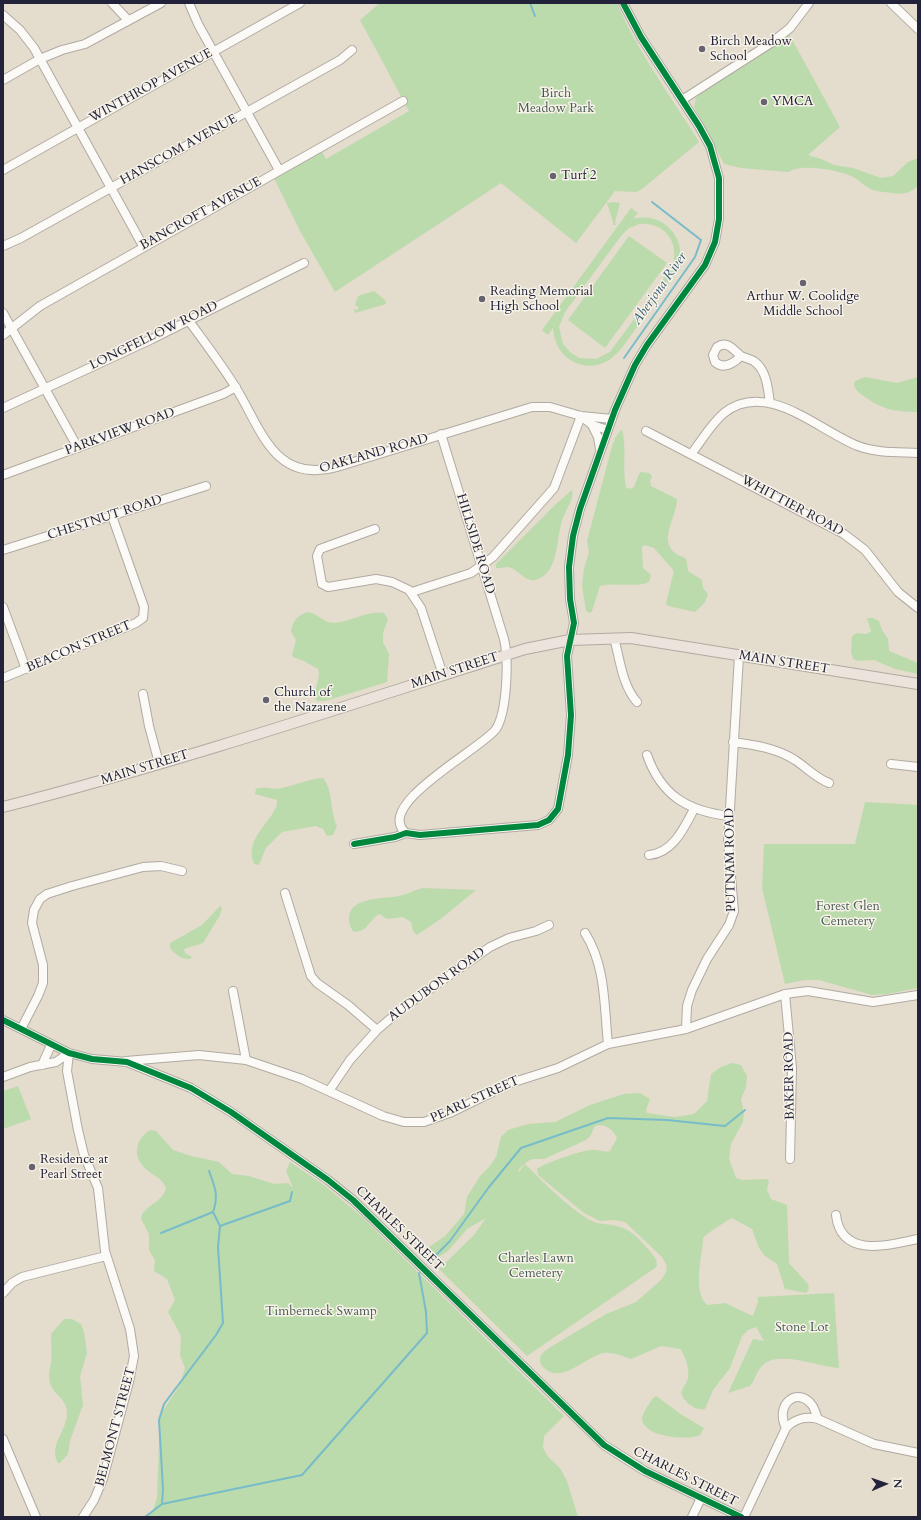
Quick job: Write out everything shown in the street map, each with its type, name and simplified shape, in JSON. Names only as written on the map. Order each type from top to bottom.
[{"type":"main road","name":"MAIN STREET","points":[[3,807],[83,786],[506,655],[537,646],[570,640],[614,638],[652,641],[918,684]]},
{"type":"street","points":[[112,3],[128,20]]},
{"type":"street","points":[[3,80],[40,59],[62,50],[85,44],[161,3]]},
{"type":"street","points":[[189,3],[195,18],[248,111],[279,170]]},
{"type":"street","name":"WINTHROP AVENUE","points":[[3,170],[300,3]]},
{"type":"street","points":[[354,844],[395,837],[406,833],[414,835],[520,827],[544,823],[554,816],[561,802],[571,735],[571,704],[567,656],[574,623],[569,579],[571,546],[580,508],[612,419],[642,352],[701,272],[712,250],[717,234],[720,193],[715,160],[703,133],[641,37],[624,3]]},
{"type":"street","points":[[682,100],[771,43],[790,28],[809,3]]},
{"type":"street","points":[[891,3],[918,29]]},
{"type":"street","points":[[3,15],[24,35],[40,59],[143,246]]},
{"type":"street","name":"HANSCOM AVENUE","points":[[3,246],[21,238],[340,60],[352,50]]},
{"type":"street","name":"BANCROFT AVENUE","points":[[3,335],[40,306],[143,246],[403,101]]},
{"type":"street","name":"LONGFELLOW ROAD","points":[[3,408],[189,321],[304,263]]},
{"type":"street","points":[[3,313],[78,448]]},
{"type":"street","name":"OAKLAND ROAD","points":[[189,321],[236,387],[272,450],[289,464],[304,469],[315,471],[329,469],[440,434],[537,406],[555,408],[581,416],[612,419]]},
{"type":"street","points":[[741,356],[751,359],[760,366],[770,403]]},
{"type":"street","name":"PARKVIEW ROAD","points":[[3,475],[223,394],[236,387]]},
{"type":"street","points":[[692,453],[715,423],[728,411],[746,404],[770,403],[790,409],[840,438],[863,447],[918,453]]},
{"type":"street","points":[[412,592],[466,574],[482,566],[494,556],[551,493],[561,473],[581,416]]},
{"type":"street","name":"OAKLAND ROAD","points":[[581,416],[592,425],[608,430]]},
{"type":"street","points":[[592,425],[598,437],[600,451]]},
{"type":"street","name":"WHITTIER ROAD","points":[[646,431],[692,453],[855,540],[870,556],[898,592],[918,608]]},
{"type":"street","name":"HILLSIDE ROAD","points":[[406,833],[402,828],[400,816],[402,808],[410,797],[435,776],[488,738],[497,727],[503,708],[506,655],[504,639],[440,434]]},
{"type":"street","name":"CHESTNUT ROAD","points":[[3,550],[206,486]]},
{"type":"street","name":"BEACON STREET","points":[[3,678],[136,623],[144,616],[145,610],[112,516]]},
{"type":"street","points":[[375,529],[324,546],[318,551],[317,558],[322,584],[328,587],[378,579],[398,584],[412,592],[424,617],[443,675]]},
{"type":"street","points":[[3,608],[26,669]]},
{"type":"street","points":[[614,638],[626,684],[637,702]]},
{"type":"street","name":"PUTNAM ROAD","points":[[686,1029],[687,1006],[692,990],[707,960],[727,930],[733,916],[734,899],[728,852],[739,656]]},
{"type":"street","points":[[143,694],[150,731],[159,763]]},
{"type":"street","points":[[733,742],[761,746],[785,755],[818,778],[829,783]]},
{"type":"street","points":[[647,754],[652,768],[664,786],[676,798],[694,809],[729,816]]},
{"type":"street","points":[[891,764],[918,767]]},
{"type":"street","points":[[649,855],[663,851],[674,841],[694,809]]},
{"type":"street","points":[[21,1029],[43,983],[43,966],[32,923],[34,910],[40,900],[48,894],[66,888],[143,867],[166,867],[182,871]]},
{"type":"street","points":[[285,893],[311,976],[317,983],[348,1005],[377,1030]]},
{"type":"street","name":"AUDUBON ROAD","points":[[329,1091],[350,1060],[377,1030],[403,1008],[490,947],[509,938],[532,932],[549,925]]},
{"type":"street","points":[[585,934],[595,949],[600,965],[608,1044]]},
{"type":"street","name":"PEARL STREET","points":[[123,1061],[199,1055],[246,1060],[282,1072],[395,1120],[426,1122],[452,1112],[511,1083],[558,1068],[608,1044],[686,1029],[785,994],[802,991],[818,992],[868,1002],[918,995]]},
{"type":"street","points":[[233,992],[246,1060]]},
{"type":"street","name":"BAKER ROAD","points":[[785,994],[792,1068],[790,1160]]},
{"type":"street","name":"CHARLES STREET","points":[[3,1020],[69,1053],[92,1059],[123,1061],[176,1081],[202,1094],[336,1186],[389,1233],[604,1444],[636,1466],[740,1517]]},
{"type":"street","points":[[42,1065],[52,1045]]},
{"type":"street","points":[[3,1077],[56,1062],[69,1053]]},
{"type":"street","name":"BELMONT STREET","points":[[69,1053],[67,1071],[72,1102],[82,1150],[96,1183],[99,1195],[106,1256],[130,1329],[133,1362],[104,1479],[94,1500],[82,1517]]},
{"type":"street","points":[[836,1215],[838,1226],[842,1234],[860,1245],[875,1247],[918,1239]]},
{"type":"street","points":[[3,1293],[12,1283],[22,1277],[106,1256]]},
{"type":"street","points":[[786,1428],[782,1417],[783,1407],[787,1402],[794,1398],[802,1399],[811,1404],[818,1419]]},
{"type":"street","points":[[744,1517],[786,1428],[799,1419],[818,1419],[874,1444],[918,1453]]},
{"type":"street","points":[[3,1439],[36,1517]]},
{"type":"street","points":[[692,1517],[701,1498]]},
{"type":"green space","name":"Birch Meadow Park","points":[[380,3],[617,3],[645,57],[699,142],[642,189],[636,192],[615,191],[576,243],[501,183],[335,292],[300,231],[274,178],[321,150],[326,159],[409,111],[360,20]]},
{"type":"green space","points":[[789,34],[840,127],[808,155],[834,165],[853,168],[881,178],[893,176],[908,162],[918,158],[918,186],[902,194],[872,190],[851,176],[819,168],[801,168],[794,169],[789,172],[741,168],[724,164],[694,107],[696,98],[700,93]]},
{"type":"green space","points":[[607,203],[620,203],[615,222],[616,225],[613,225]]},
{"type":"green space","points":[[631,208],[638,213],[633,219],[645,218],[656,220],[666,225],[673,233],[678,242],[680,253],[679,265],[674,276],[617,354],[609,360],[590,366],[576,363],[564,355],[558,347],[553,328],[548,335],[542,330]],"holes":[[[639,224],[648,224],[663,230],[672,242],[674,250],[672,267],[610,352],[596,359],[579,358],[570,352],[563,344],[559,327],[565,312],[621,236],[629,228]]]},
{"type":"green space","points":[[629,236],[667,263],[605,348],[568,320]]},
{"type":"green space","points":[[374,291],[385,300],[386,304],[355,313],[354,309],[357,310],[359,307],[355,305],[358,296]]},
{"type":"green space","points":[[865,377],[897,383],[918,377],[918,412],[888,409],[868,399],[855,388],[854,385],[855,381]]},
{"type":"green space","points":[[622,429],[626,487],[629,489],[634,487],[641,472],[649,473],[652,476],[650,481],[651,486],[677,499],[668,535],[670,548],[675,553],[686,559],[688,571],[702,580],[703,588],[708,594],[705,602],[695,612],[668,606],[666,603],[674,571],[654,548],[645,545],[642,547],[643,568],[651,575],[649,582],[638,585],[600,586],[592,611],[590,613],[586,611],[582,586],[584,568],[589,552],[587,541],[611,450],[615,438]]},
{"type":"green space","points":[[572,490],[572,497],[560,528],[556,554],[550,569],[545,575],[538,579],[530,580],[512,568],[496,568],[496,564]]},
{"type":"green space","points":[[308,612],[315,614],[330,623],[346,621],[372,613],[384,613],[388,619],[383,633],[383,642],[389,654],[387,682],[325,701],[317,701],[315,694],[319,677],[318,669],[293,657],[292,655],[296,640],[291,631],[293,624],[299,616]]},
{"type":"green space","points":[[867,618],[873,618],[879,621],[882,630],[888,639],[889,651],[918,663],[918,674],[895,669],[874,660],[858,661],[853,659],[851,652],[852,636],[857,633],[867,634],[871,631]]},
{"type":"green space","points":[[323,778],[328,788],[333,815],[337,826],[333,835],[327,836],[323,829],[316,826],[282,832],[266,848],[259,865],[254,864],[252,854],[253,845],[262,828],[273,813],[277,800],[255,794],[256,789],[276,789]]},
{"type":"green space","name":"Forest Glen Cemetery","points":[[865,802],[918,805],[918,988],[887,994],[872,995],[819,980],[805,980],[785,984],[762,888],[764,844],[855,844]]},
{"type":"green space","points":[[423,888],[476,890],[442,918],[417,935],[413,931],[411,922],[403,917],[387,919],[379,914],[362,930],[354,932],[352,929],[349,918],[351,911],[355,906],[369,900],[399,896]]},
{"type":"green space","points":[[220,906],[222,908],[220,915],[203,943],[184,949],[185,953],[192,957],[190,959],[184,958],[174,953],[170,948],[170,943],[202,925]]},
{"type":"green space","points":[[732,1063],[741,1065],[747,1076],[746,1087],[741,1099],[744,1113],[743,1122],[731,1144],[729,1159],[736,1178],[742,1180],[767,1179],[769,1181],[767,1190],[771,1199],[787,1205],[789,1263],[808,1284],[809,1289],[806,1293],[785,1289],[777,1264],[765,1256],[759,1248],[752,1229],[732,1218],[703,1238],[699,1271],[699,1287],[701,1295],[708,1305],[725,1303],[753,1316],[758,1302],[758,1297],[834,1293],[839,1368],[799,1360],[779,1359],[770,1361],[761,1367],[750,1386],[728,1393],[753,1339],[764,1341],[756,1327],[748,1330],[742,1336],[730,1368],[713,1390],[705,1409],[697,1409],[685,1400],[681,1393],[687,1380],[688,1367],[680,1349],[661,1346],[631,1359],[604,1353],[597,1355],[566,1372],[558,1373],[551,1372],[541,1365],[540,1358],[549,1348],[606,1314],[636,1302],[662,1279],[666,1272],[667,1266],[662,1257],[625,1222],[615,1220],[600,1221],[584,1213],[538,1175],[537,1169],[540,1167],[580,1152],[591,1150],[605,1152],[610,1151],[617,1138],[610,1129],[601,1125],[594,1127],[591,1135],[586,1140],[544,1159],[533,1159],[528,1161],[519,1169],[518,1173],[525,1164],[547,1186],[580,1214],[596,1223],[619,1226],[633,1234],[656,1259],[657,1265],[655,1268],[527,1356],[439,1269],[474,1235],[486,1218],[467,1229],[448,1251],[437,1258],[432,1259],[422,1255],[422,1252],[445,1236],[464,1214],[467,1197],[480,1176],[496,1157],[501,1137],[508,1130],[528,1124],[555,1122],[590,1105],[624,1094],[640,1093],[650,1099],[646,1110],[647,1113],[675,1117],[694,1114],[707,1101],[711,1074],[721,1067]]},
{"type":"green space","points":[[18,1086],[31,1119],[3,1129],[3,1091]]},
{"type":"green space","name":"Timberneck Swamp","points":[[150,1130],[156,1131],[173,1150],[191,1156],[219,1162],[232,1174],[249,1176],[274,1184],[288,1183],[293,1188],[286,1171],[290,1162],[324,1185],[361,1216],[564,1416],[544,1436],[543,1448],[549,1458],[560,1468],[567,1481],[578,1517],[146,1517],[153,1510],[157,1498],[160,1415],[180,1385],[185,1368],[180,1355],[181,1336],[168,1312],[175,1300],[167,1279],[154,1271],[155,1260],[149,1250],[149,1234],[141,1219],[145,1211],[161,1197],[166,1188],[159,1178],[144,1167],[138,1157],[137,1147],[139,1142],[141,1138]]},
{"type":"green space","points":[[64,1319],[72,1319],[81,1324],[84,1332],[87,1353],[80,1376],[83,1405],[70,1441],[68,1454],[60,1463],[58,1463],[55,1450],[56,1444],[66,1420],[67,1409],[63,1401],[54,1391],[50,1383],[49,1375],[51,1359],[51,1334]]},
{"type":"green space","points":[[656,1396],[682,1415],[704,1428],[700,1435],[686,1438],[667,1436],[658,1434],[644,1425],[642,1419],[643,1414]]},
{"type":"waterway","name":"Aberjona River","points":[[530,3],[535,16]]},
{"type":"waterway","name":"Aberjona River","points":[[624,358],[695,257],[701,240],[652,202]]},
{"type":"waterway","points":[[430,1261],[450,1241],[489,1187],[521,1148],[608,1118],[667,1120],[725,1126],[745,1110]]},
{"type":"waterway","points":[[209,1171],[216,1192],[216,1201],[213,1212]]},
{"type":"waterway","points":[[162,1504],[163,1489],[159,1420],[164,1404],[216,1335],[223,1323],[218,1247],[220,1226],[290,1201],[292,1192]]},
{"type":"waterway","points":[[161,1233],[213,1212],[220,1226]]},
{"type":"waterway","points":[[145,1517],[162,1504],[302,1475],[427,1333],[426,1312],[419,1273]]},
{"type":"cycle path","points":[[354,844],[395,837],[406,833],[420,835],[538,825],[549,820],[558,809],[568,755],[571,715],[567,656],[574,623],[570,599],[569,567],[573,536],[580,509],[615,410],[635,365],[647,345],[705,265],[715,242],[719,219],[719,178],[710,146],[699,126],[641,37],[623,3]]},
{"type":"cycle path","points":[[3,1020],[69,1053],[92,1059],[127,1062],[191,1088],[231,1112],[328,1180],[353,1200],[604,1445],[645,1471],[741,1517]]},
{"type":"place","name":"Birch Meadow School","points":[[702,49]]},
{"type":"place","name":"YMCA","points":[[764,102]]},
{"type":"place","name":"Turf 2","points":[[553,176]]},
{"type":"place","name":"Arthur W. Coolidge Middle School","points":[[803,283]]},
{"type":"place","name":"Reading Memorial High School","points":[[482,299]]},
{"type":"place","name":"Church of the Nazarene","points":[[266,700]]},
{"type":"place","name":"Residence at Pearl Street","points":[[32,1167]]},
{"type":"park label","name":"Charles Lawn Cemetery","points":[[536,1266]]},
{"type":"park label","name":"Stone Lot","points":[[802,1328]]}]
